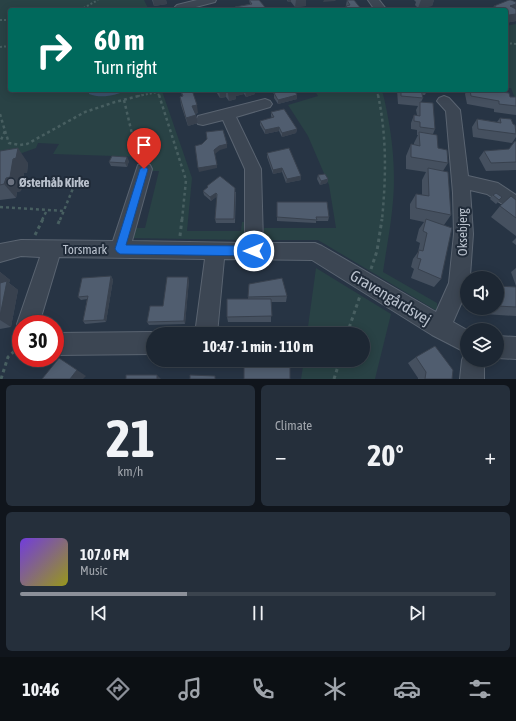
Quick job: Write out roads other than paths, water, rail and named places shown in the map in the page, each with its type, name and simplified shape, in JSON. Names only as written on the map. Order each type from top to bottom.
[{"type":"street","points":[[188,8],[211,0]]},
{"type":"street","points":[[373,0],[379,8]]},
{"type":"street","name":"Oksebjerg","points":[[440,327],[453,300],[460,277],[463,225],[453,110],[444,101]]},
{"type":"street","points":[[203,120],[265,104]]},
{"type":"street","points":[[228,114],[254,169],[254,251]]},
{"type":"street","points":[[120,249],[144,169]]},
{"type":"street","points":[[460,182],[492,188],[516,204]]},
{"type":"street","name":"Torsmark","points":[[0,254],[21,248],[315,252]]},
{"type":"street","points":[[31,315],[52,249]]},
{"type":"street","points":[[207,327],[215,251]]},
{"type":"street","name":"Gravengårdsvej","points":[[315,252],[460,338]]},
{"type":"street","points":[[64,344],[146,343]]},
{"type":"street","points":[[504,347],[516,348]]},
{"type":"street","points":[[472,379],[473,367]]},
{"type":"water","points":[[89,92],[122,92],[104,96],[89,94]]},
{"type":"place","name":"Østerhåb Kirke","points":[[11,182]]}]
